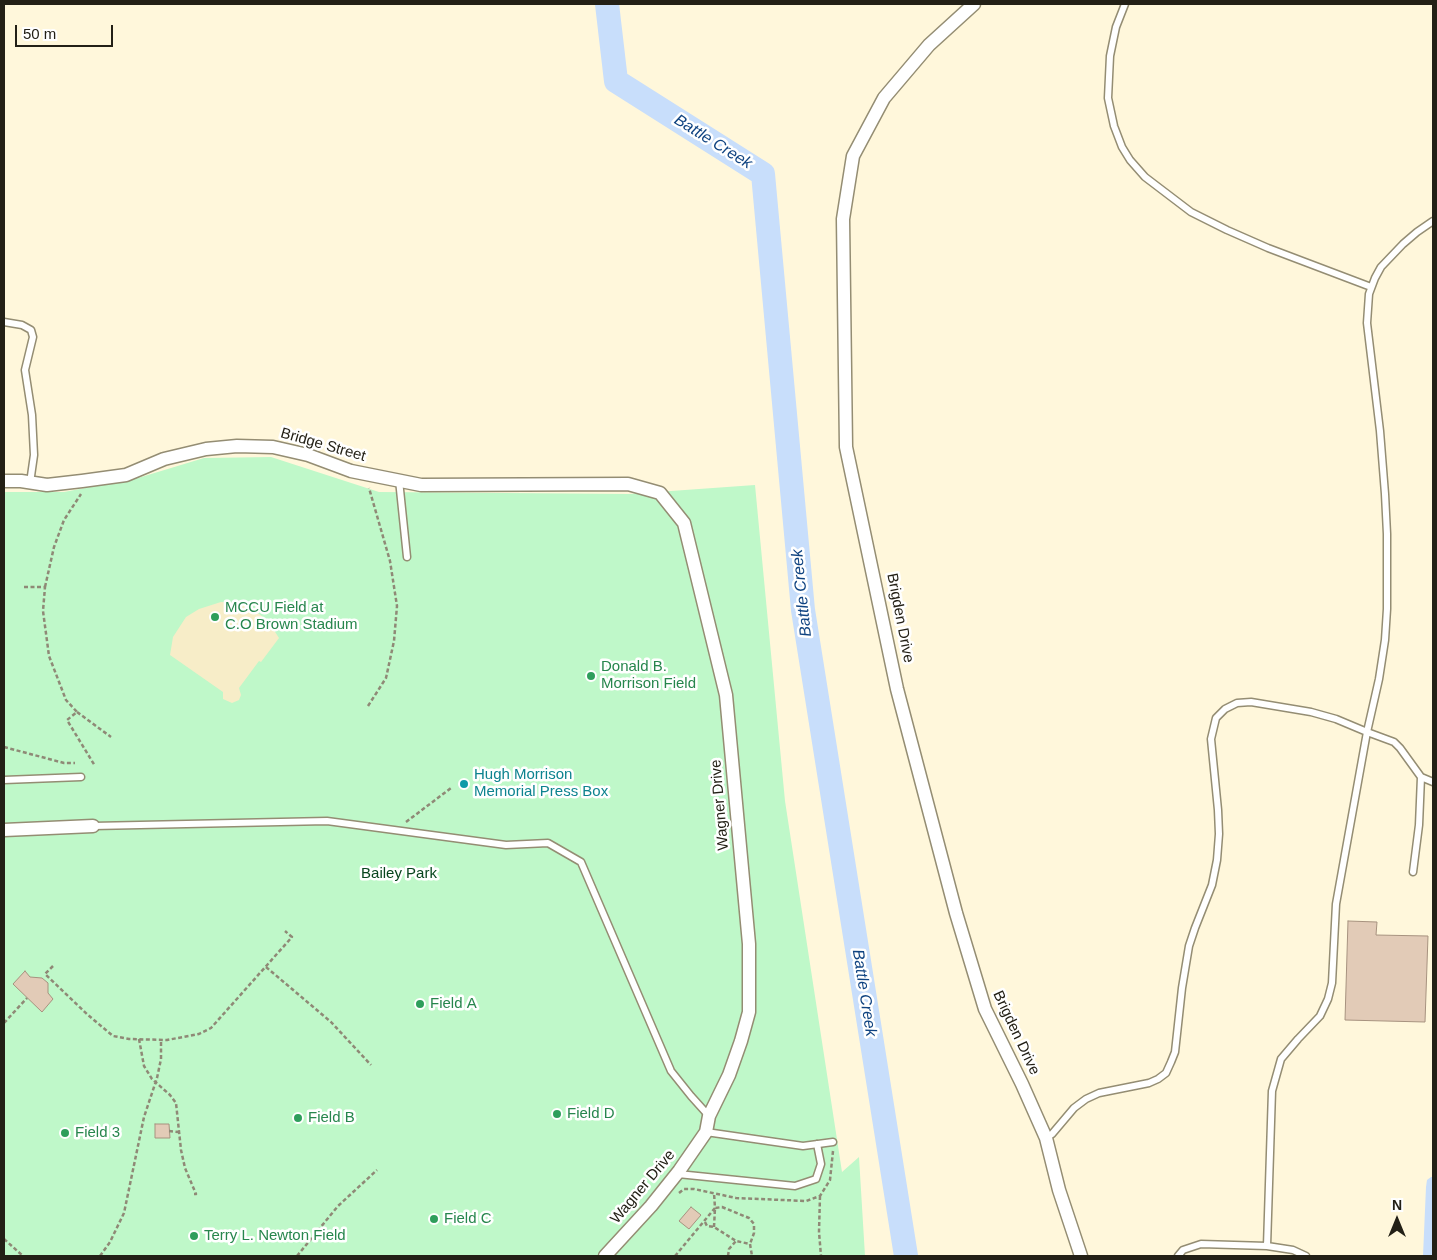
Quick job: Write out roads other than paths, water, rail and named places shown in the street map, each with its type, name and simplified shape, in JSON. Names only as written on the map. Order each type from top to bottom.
[{"type":"street","name":"Brigden Drive","points":[[974,4],[929,45],[884,98],[853,156],[843,219],[846,447],[897,689],[956,913],[985,1009],[1046,1138],[1059,1190],[1081,1256]]},
{"type":"street","name":"Bridge Street","points":[[4,481],[47,485],[126,475],[164,459],[206,449],[237,446],[273,447],[308,455],[365,474],[420,485],[488,484]]},
{"type":"street","name":"Wagner Drive","points":[[488,484],[628,484],[660,493],[684,523],[726,696],[748,944],[749,1012],[729,1075],[709,1116],[706,1132],[677,1174],[606,1256]]},
{"type":"street","points":[[4,830],[93,826]]},
{"type":"lane","points":[[1125,4],[1116,27],[1110,56],[1108,98],[1114,126],[1122,147],[1130,160],[1151,182],[1191,212],[1268,248],[1371,287]]},
{"type":"lane","points":[[1266,1246],[1272,1091],[1282,1059],[1320,1016],[1328,999],[1332,983],[1336,904],[1367,732],[1380,679],[1385,640],[1387,534],[1385,494],[1367,309],[1371,287],[1381,267],[1403,244],[1433,221]]},
{"type":"lane","points":[[4,322],[22,325],[30,330],[33,337],[25,370],[32,415],[34,455],[30,482]]},
{"type":"lane","points":[[399,480],[407,557]]},
{"type":"lane","points":[[1046,1138],[1056,1130],[1080,1102],[1099,1093],[1149,1084],[1166,1073],[1171,1062],[1175,1052],[1189,946],[1194,928],[1212,885],[1217,860],[1218,810],[1211,739],[1216,718],[1225,709],[1237,704],[1251,702],[1311,712],[1336,719],[1394,742],[1421,777],[1433,782]]},
{"type":"lane","points":[[4,780],[81,777]]},
{"type":"lane","points":[[1413,872],[1419,826],[1421,777]]},
{"type":"lane","points":[[93,826],[327,821],[506,844],[548,843],[581,862],[671,1071],[690,1096],[709,1116]]},
{"type":"lane","points":[[706,1132],[802,1146],[833,1142]]},
{"type":"lane","points":[[677,1174],[795,1186],[816,1179],[821,1164],[817,1144]]},
{"type":"lane","points":[[1178,1256],[1183,1250],[1201,1244],[1266,1246],[1292,1250],[1306,1256]]},
{"type":"water","points":[[1433,1177],[1433,1256],[1423,1256],[1426,1187],[1427,1180]]},
{"type":"waterway","name":"Battle Creek","points":[[607,4],[616,81],[763,174],[803,610],[906,1256]]},
{"type":"place","name":"MCCU Field at C.O Brown Stadium","points":[[215,617]]},
{"type":"place","name":"Donald B. Morrison Field","points":[[591,676]]},
{"type":"place","name":"Hugh Morrison Memorial Press Box","points":[[464,784]]},
{"type":"place","name":"Field A","points":[[420,1004]]},
{"type":"place","name":"Field D","points":[[557,1114]]},
{"type":"place","name":"Field B","points":[[298,1118]]},
{"type":"place","name":"Field 3","points":[[65,1133]]},
{"type":"place","name":"Field C","points":[[434,1219]]},
{"type":"place","name":"Terry L. Newton Field","points":[[194,1236]]},
{"type":"park label","name":"Bailey Park","points":[[399,874]]}]
